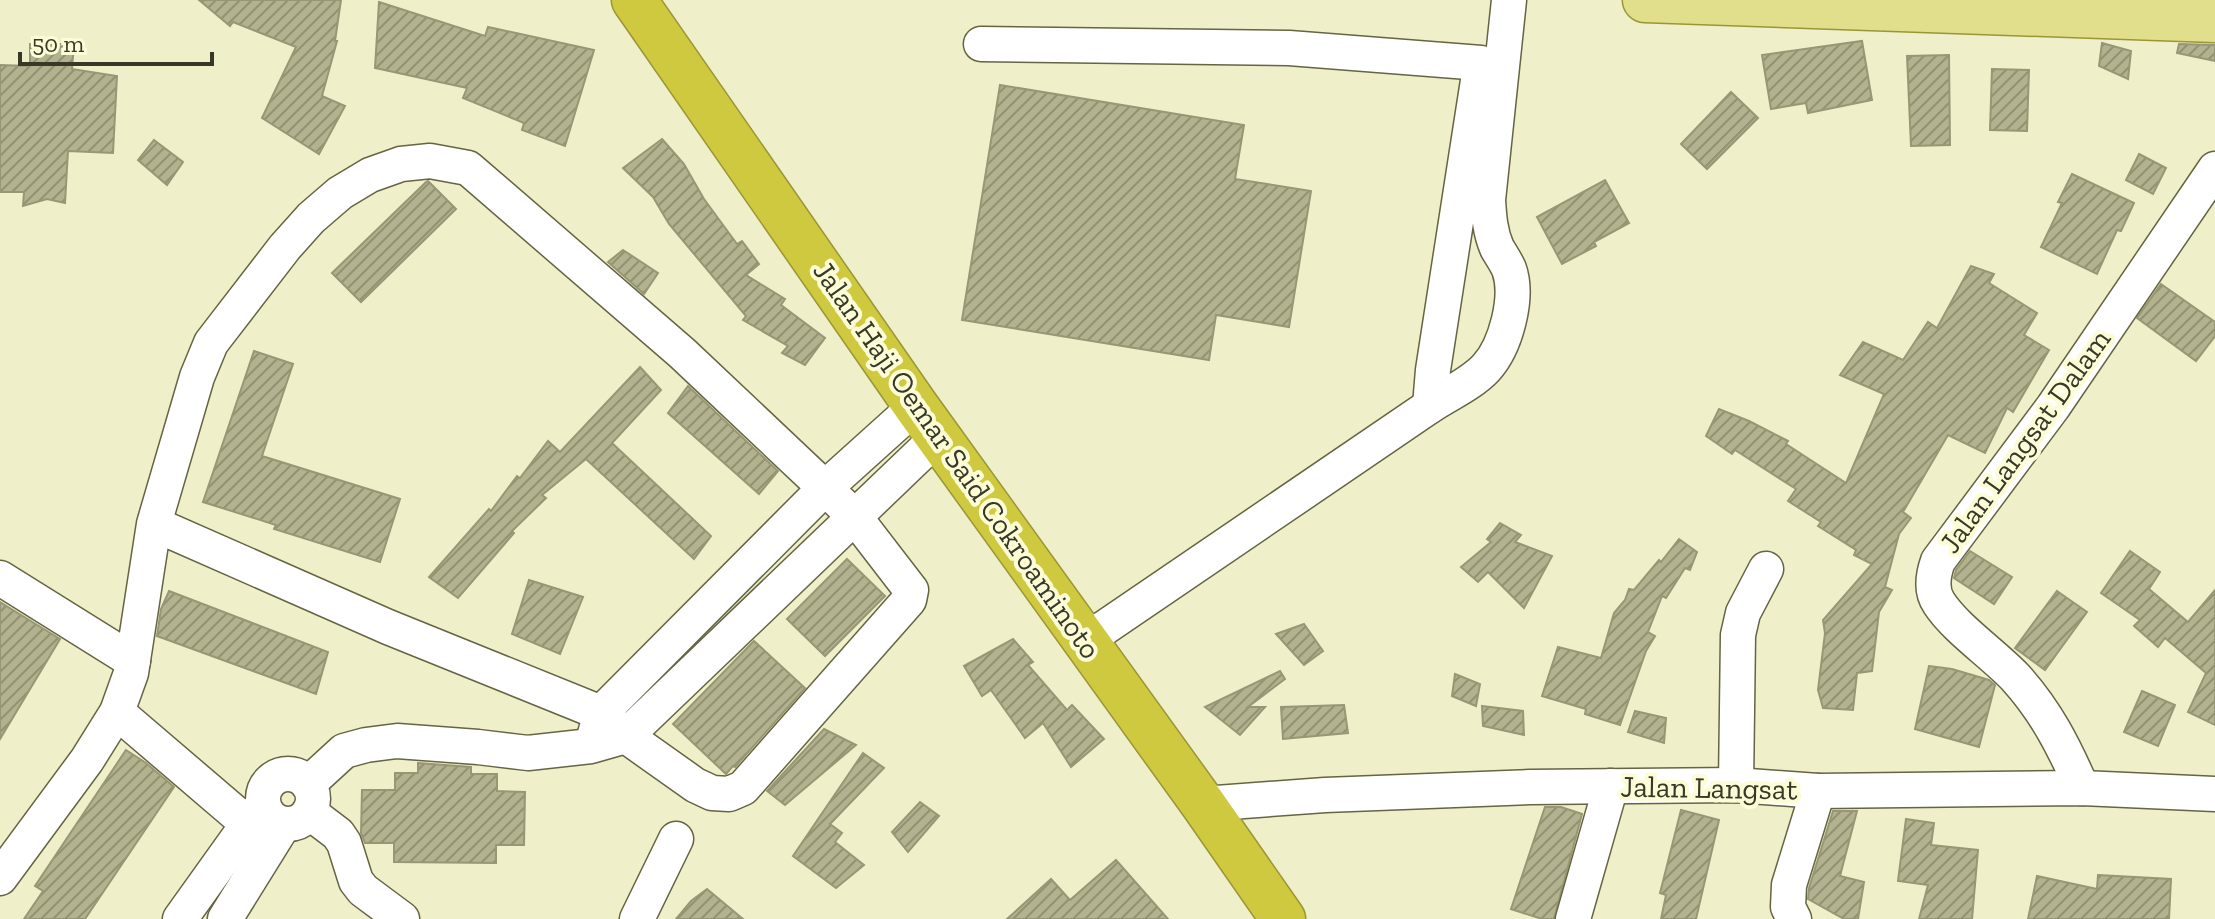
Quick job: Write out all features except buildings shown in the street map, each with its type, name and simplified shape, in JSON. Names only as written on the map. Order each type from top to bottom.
[{"type":"highway","name":"Jalan Haji Oemar Said Cokroaminoto","points":[[634,0],[928,421],[1283,919]]},
{"type":"main road","points":[[1645,0],[2215,20]]},
{"type":"street","points":[[1430,406],[1481,63],[1486,0]]},
{"type":"street","points":[[1085,641],[1464,385],[1486,367],[1500,346],[1512,305],[1512,283],[1489,223],[1488,200],[1509,0]]},
{"type":"street","points":[[981,44],[1289,48],[1481,63]]},
{"type":"street","points":[[0,878],[87,760],[117,712],[133,661],[154,524],[197,377],[211,343],[311,218],[330,201],[370,175],[401,164],[430,161],[468,168],[682,353],[825,488],[854,516],[911,590],[909,600],[743,788],[729,794],[712,793],[695,785],[626,736],[601,713],[388,627],[154,524]]},
{"type":"street","name":"Jalan Langsat Dalam","points":[[2082,788],[2059,737],[2044,713],[2015,677],[1937,600],[1934,572],[1938,561],[2053,407],[2215,169]]},
{"type":"street","points":[[591,746],[601,713],[825,488],[928,421]]},
{"type":"street","points":[[180,919],[282,810],[344,751],[397,741],[528,753],[591,746],[626,736],[854,516],[928,421]]},
{"type":"street","points":[[1736,785],[1738,635],[1743,613],[1766,569]]},
{"type":"street","points":[[0,578],[133,661]]},
{"type":"street","points":[[117,712],[282,810],[338,834],[363,890],[402,919]]},
{"type":"street","name":"Jalan Langsat","points":[[1203,804],[1356,793],[1611,786],[1736,785],[1818,791],[2082,788],[2215,794]]},
{"type":"street","points":[[1573,919],[1611,786]]},
{"type":"street","points":[[1794,919],[1788,907],[1789,885],[1818,791]]},
{"type":"street","points":[[225,919],[282,810]]},
{"type":"street","points":[[637,919],[676,839]]}]
